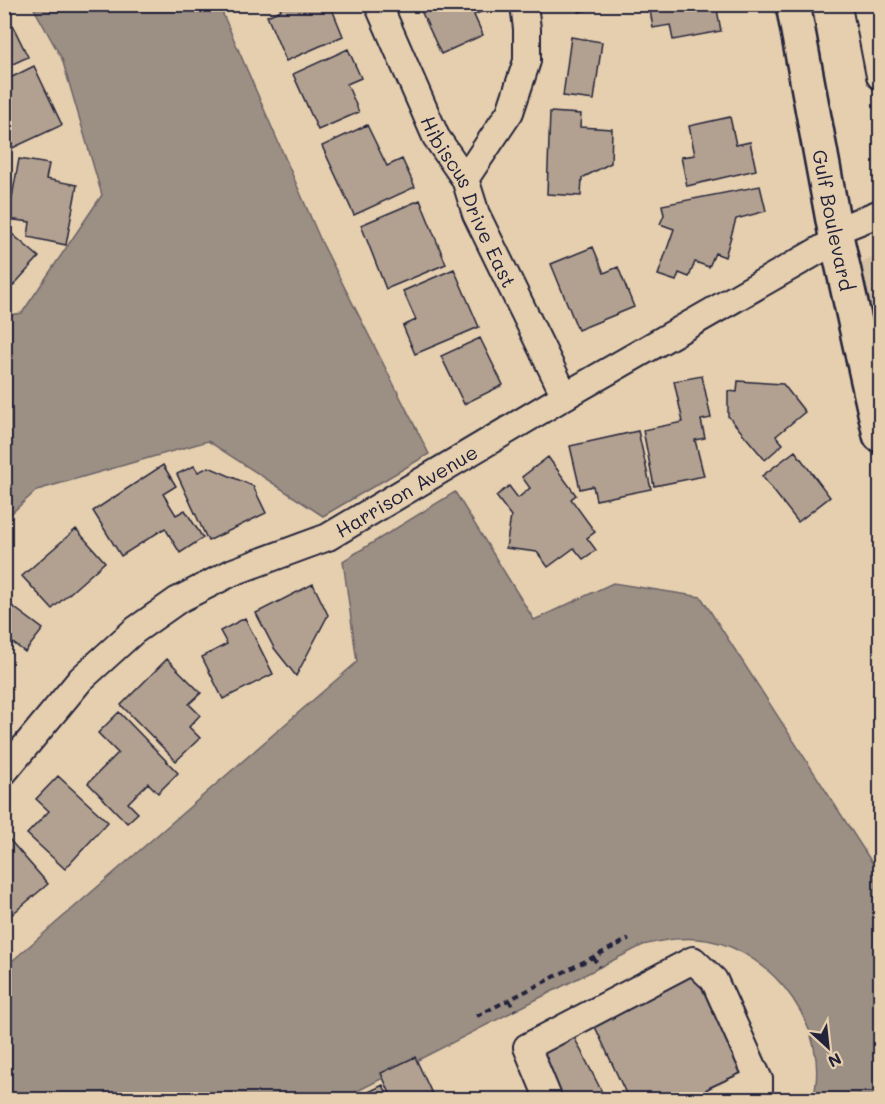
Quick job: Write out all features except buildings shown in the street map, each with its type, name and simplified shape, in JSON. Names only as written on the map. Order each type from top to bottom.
[{"type":"main road","name":"Gulf Boulevard","points":[[793,4],[836,236],[879,422]]},
{"type":"street","name":"Hibiscus Drive East","points":[[378,4],[436,137],[465,179],[476,214],[565,396]]},
{"type":"street","points":[[465,179],[510,112],[527,61],[524,4]]},
{"type":"street","points":[[866,4],[880,75]]},
{"type":"street","name":"Harrison Avenue","points":[[4,772],[81,679],[134,631],[178,600],[233,572],[328,537],[836,236],[880,213]]},
{"type":"street","points":[[549,1100],[527,1047],[693,960],[714,980],[759,1090],[716,1100]]},
{"type":"path","points":[[477,1016],[629,939]]},
{"type":"path","points":[[594,957],[599,968]]},
{"type":"path","points":[[509,1000],[515,1010]]},
{"type":"shaded area","points":[[32,5],[219,5],[321,241],[429,454],[323,516],[208,441],[37,490],[5,519],[5,316],[22,313],[102,195],[62,59]]},
{"type":"shaded area","points":[[880,252],[880,382],[854,268]]},
{"type":"shaded area","points":[[455,492],[534,620],[613,583],[701,597],[880,875],[880,1099],[813,1099],[817,1073],[814,1047],[806,1022],[793,998],[755,960],[732,947],[690,938],[643,945],[340,1100],[5,1099],[4,968],[357,662],[343,561]]}]
